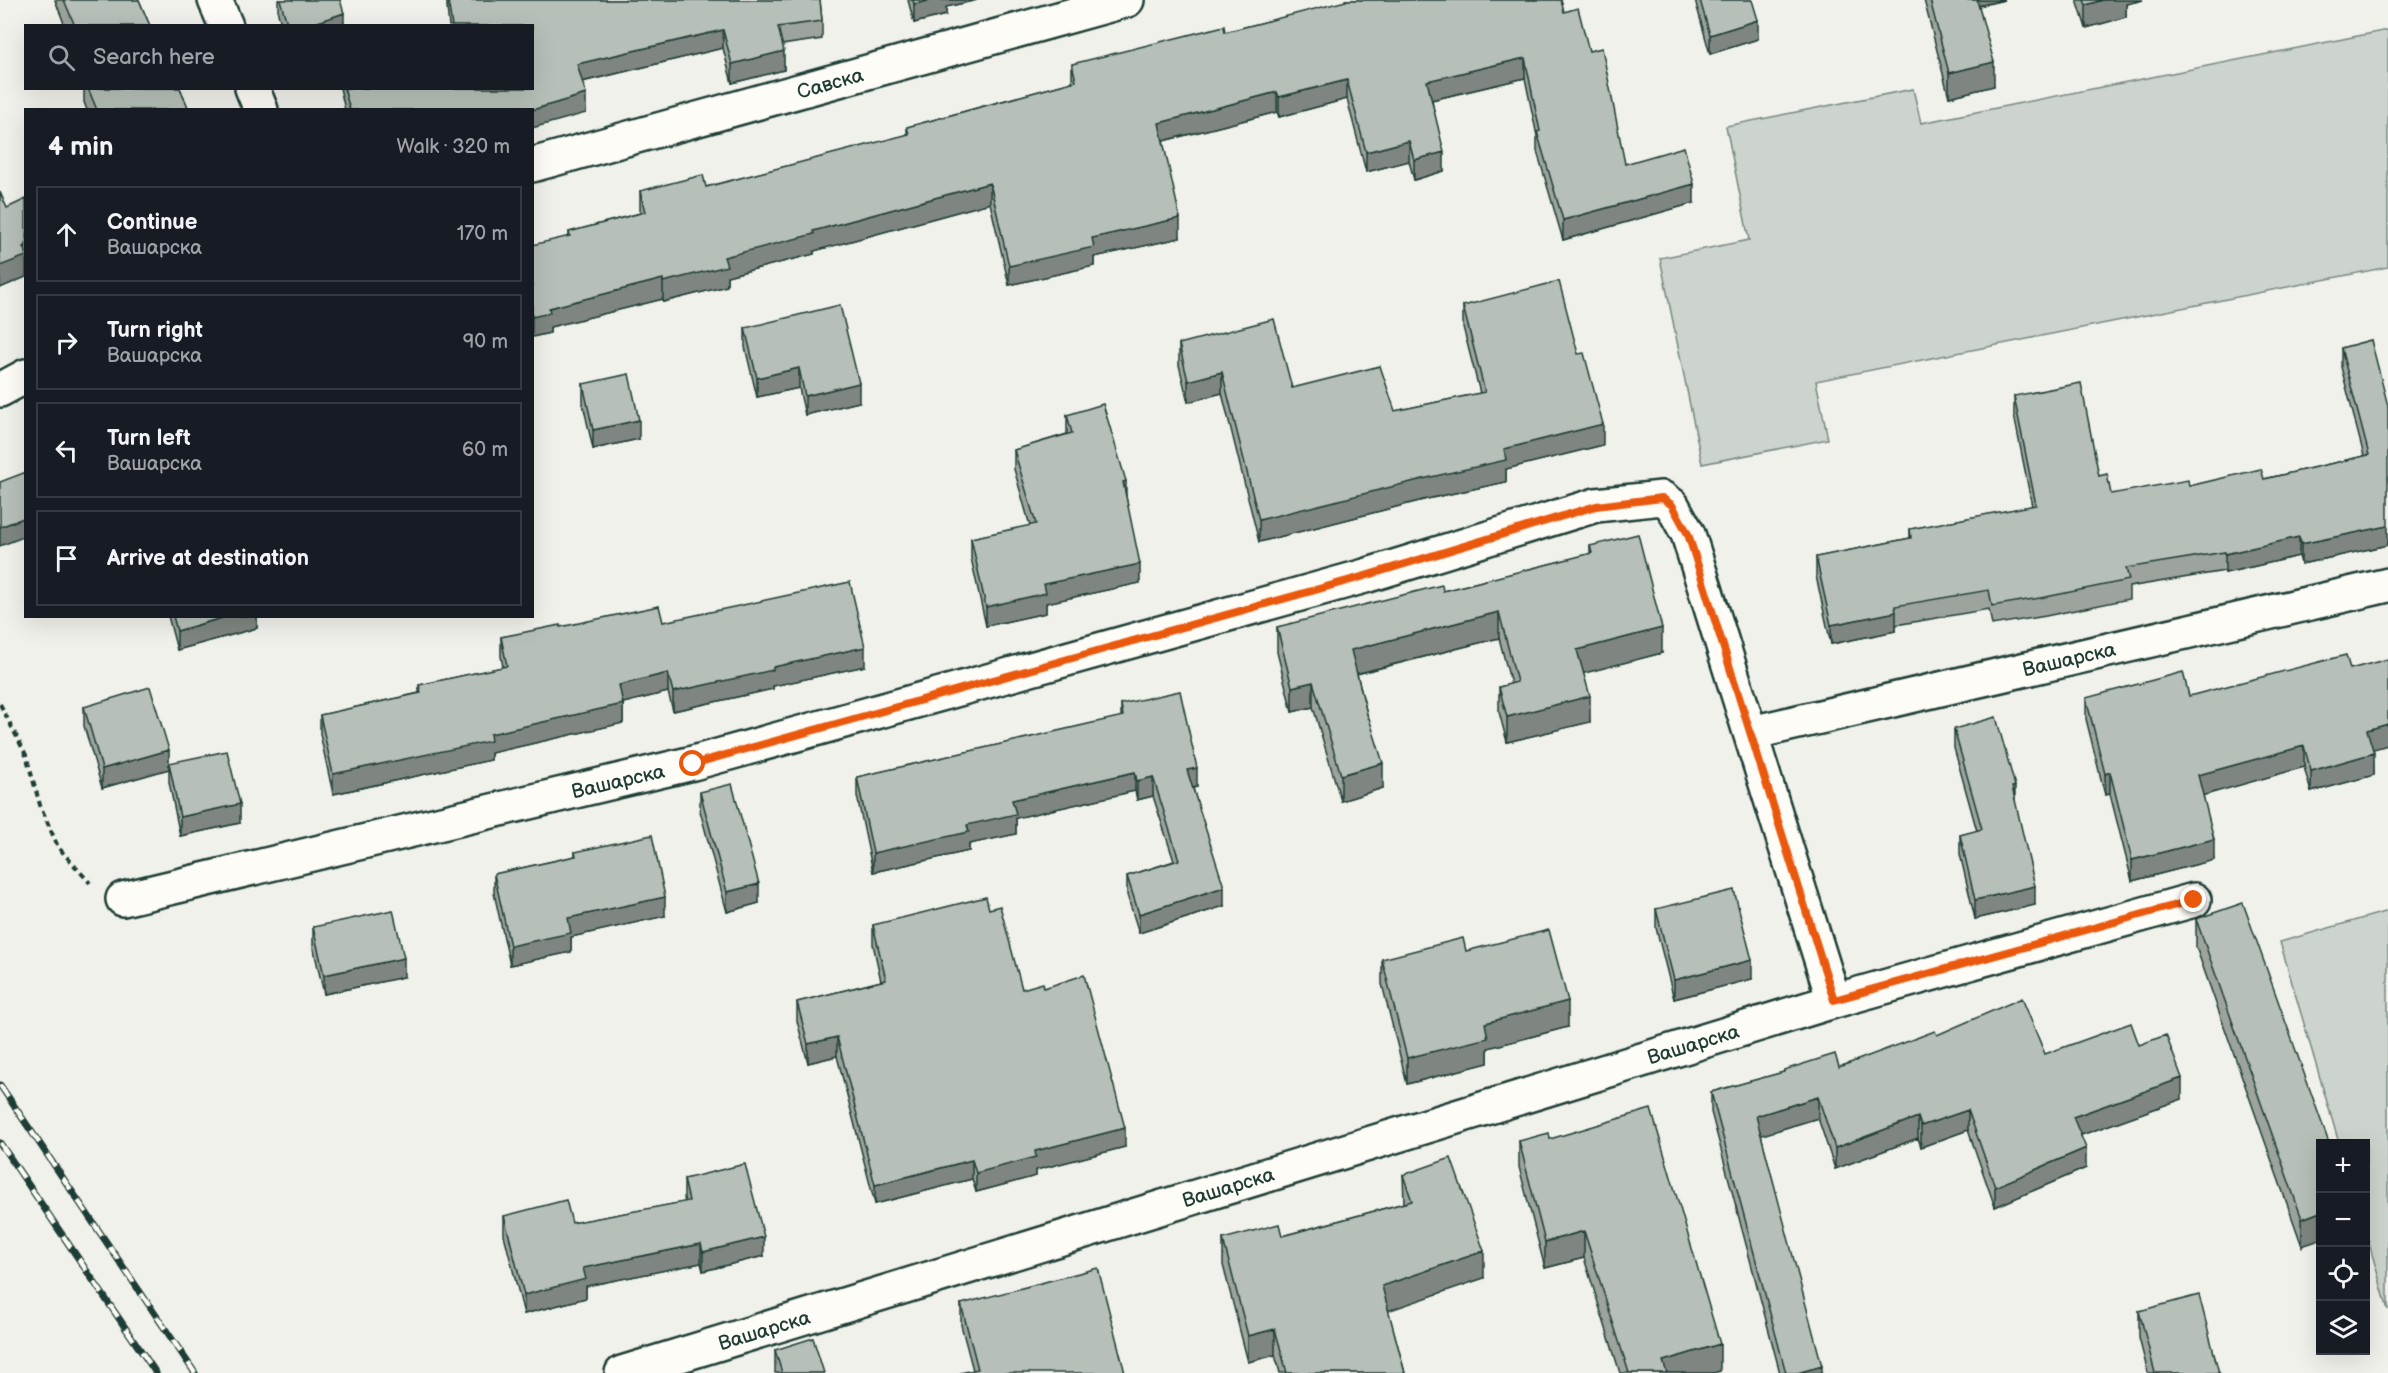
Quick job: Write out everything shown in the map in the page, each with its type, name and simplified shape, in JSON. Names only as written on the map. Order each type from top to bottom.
[{"type":"street","points":[[215,0],[225,24]]},
{"type":"street","name":"Савска","points":[[534,164],[1127,0]]},
{"type":"street","points":[[253,90],[260,108]]},
{"type":"street","points":[[0,390],[24,377]]},
{"type":"street","name":"Вашарска","points":[[123,899],[693,764],[1365,576],[1596,506],[1635,499],[1662,498],[1672,505],[1688,534],[1834,1000]]},
{"type":"street","name":"Вашарска","points":[[1751,733],[2388,585]]},
{"type":"street","name":"Вашарска","points":[[622,1373],[1834,1000],[2194,900]]},
{"type":"path","points":[[0,704],[26,755],[40,805],[58,848],[91,884],[123,899]]},
{"type":"shaded area","points":[[2388,30],[2388,267],[1816,381],[1828,439],[1702,464],[1660,258],[1749,240],[1726,126],[1913,89],[1921,123]]},
{"type":"shaded area","points":[[2388,911],[2388,1310],[2370,1247],[2370,1139],[2338,1139],[2280,942]]},
{"type":"building","points":[[64,0],[139,0],[149,24],[74,24]]},
{"type":"building","points":[[280,0],[340,0],[344,13],[312,24],[287,24]]},
{"type":"building","points":[[448,0],[820,0],[822,21],[778,27],[784,51],[732,64],[723,30],[577,64],[586,94],[534,109],[349,108],[345,90],[534,90],[534,24],[452,24]]},
{"type":"building","points":[[913,0],[932,0],[914,4]]},
{"type":"building","points":[[1561,0],[1564,12],[1578,8],[1589,51],[1602,48],[1625,164],[1684,147],[1694,184],[1563,220],[1537,132],[1540,131],[1525,58],[1427,81],[1444,152],[1414,160],[1409,141],[1366,152],[1347,80],[1279,97],[1277,92],[1159,123],[1180,218],[1092,238],[1094,247],[1009,266],[990,183],[813,231],[814,234],[724,257],[727,266],[663,282],[663,279],[549,308],[550,313],[534,317],[534,245],[570,236],[569,232],[645,212],[640,191],[703,175],[706,187],[909,134],[907,127],[1076,81],[1072,64],[1224,26],[1225,32],[1346,1]]},
{"type":"building","points":[[1700,0],[1752,0],[1758,20],[1710,35]]},
{"type":"building","points":[[1930,0],[1977,0],[1994,62],[1949,73]]},
{"type":"building","points":[[2084,0],[2103,0],[2086,5]]},
{"type":"building","points":[[89,90],[181,90],[188,108],[96,108]]},
{"type":"building","points":[[0,192],[7,208],[24,200],[24,257],[0,266]]},
{"type":"building","points":[[1559,281],[1578,354],[1584,353],[1603,424],[1504,449],[1506,460],[1259,520],[1222,372],[1188,381],[1179,344],[1274,319],[1292,388],[1380,366],[1395,411],[1485,392],[1463,306]]},
{"type":"building","points":[[840,305],[859,383],[805,396],[799,368],[757,378],[745,328]]},
{"type":"building","points":[[2371,340],[2388,406],[2388,526],[2301,544],[2299,537],[2225,554],[2225,552],[2126,568],[2129,580],[2046,597],[1992,606],[1989,590],[1895,606],[1896,612],[1831,625],[1816,557],[1911,538],[1910,529],[2036,505],[2014,396],[2081,383],[2099,476],[2107,474],[2111,494],[2188,480],[2189,486],[2261,469],[2264,479],[2369,455],[2341,348]]},
{"type":"building","points":[[629,374],[639,420],[593,430],[583,384]]},
{"type":"building","points":[[1103,404],[1126,481],[1123,482],[1140,564],[1044,584],[1046,593],[986,607],[971,538],[1036,524],[1014,450],[1072,433],[1067,415]]},
{"type":"building","points":[[24,473],[24,518],[0,527],[0,482]]},
{"type":"building","points":[[1638,534],[1662,628],[1577,650],[1590,696],[1507,717],[1499,687],[1517,682],[1499,612],[1351,650],[1368,718],[1383,763],[1341,775],[1313,682],[1292,687],[1277,627],[1442,585],[1443,591],[1592,553],[1590,546]]},
{"type":"building","points":[[850,582],[865,647],[673,692],[668,673],[619,685],[623,704],[490,734],[491,741],[333,774],[320,715],[421,693],[419,685],[507,666],[501,637],[659,606],[663,622]]},
{"type":"building","points":[[174,618],[221,618],[177,631]]},
{"type":"building","points":[[2346,655],[2350,669],[2388,659],[2388,724],[2367,730],[2374,753],[2311,771],[2304,746],[2198,775],[2214,839],[2132,860],[2110,772],[2105,774],[2086,698],[2183,672],[2189,696]]},
{"type":"building","points":[[150,687],[169,750],[102,769],[84,707]]},
{"type":"building","points":[[1180,691],[1197,768],[1187,770],[1224,887],[1139,914],[1127,876],[1179,860],[1153,777],[1137,781],[1135,772],[1012,800],[1016,814],[967,825],[969,832],[873,853],[857,777],[1123,716],[1121,704]]},
{"type":"building","points":[[1996,717],[2015,786],[2012,787],[2035,886],[1975,900],[1960,835],[1982,829],[1954,729]]},
{"type":"building","points":[[227,751],[240,804],[180,817],[169,763]]},
{"type":"building","points":[[732,784],[759,884],[727,892],[700,792]]},
{"type":"building","points":[[652,835],[665,897],[568,918],[571,933],[510,946],[494,874],[576,856],[575,852]]},
{"type":"building","points":[[1734,890],[1752,960],[1674,980],[1656,909]]},
{"type":"building","points":[[986,897],[989,909],[1000,906],[1022,989],[1043,983],[1044,988],[1084,975],[1125,1128],[1035,1151],[1036,1157],[976,1173],[972,1160],[875,1185],[837,1037],[808,1044],[797,1002],[886,980],[873,925]]},
{"type":"building","points":[[2243,903],[2328,1139],[2316,1139],[2316,1214],[2302,1219],[2196,919]]},
{"type":"building","points":[[393,910],[404,958],[324,975],[313,927]]},
{"type":"building","points":[[1549,930],[1568,1001],[1485,1023],[1488,1038],[1407,1058],[1382,959],[1463,938],[1466,951]]},
{"type":"building","points":[[2022,998],[2045,1054],[2131,1023],[2139,1045],[2166,1035],[2182,1078],[2073,1117],[2086,1148],[1995,1187],[1968,1110],[1921,1126],[1918,1117],[1835,1148],[1818,1097],[1756,1116],[1822,1366],[1797,1373],[1786,1373],[1711,1092],[1784,1072],[1784,1070],[1835,1054],[1839,1067],[1935,1031],[1937,1035]]},
{"type":"building","points":[[1651,1109],[1720,1344],[1663,1361],[1667,1373],[1629,1373],[1584,1231],[1545,1242],[1519,1141],[1549,1133],[1550,1139]]},
{"type":"building","points":[[1451,1158],[1484,1251],[1382,1286],[1405,1373],[1287,1373],[1275,1329],[1248,1336],[1223,1239],[1279,1224],[1282,1236],[1412,1201],[1403,1175]]},
{"type":"building","points":[[745,1164],[764,1237],[703,1252],[701,1244],[583,1268],[586,1279],[524,1295],[504,1216],[566,1200],[572,1223],[689,1201],[684,1179]]},
{"type":"building","points":[[1098,1268],[1125,1373],[960,1373],[978,1369],[961,1304]]},
{"type":"building","points":[[2199,1295],[2219,1373],[2155,1373],[2139,1311]]},
{"type":"building","points":[[813,1338],[824,1373],[782,1373],[775,1350]]},
{"type":"railway","points":[[0,1085],[195,1373]]},
{"type":"railway","points":[[0,1143],[156,1373]]},
{"type":"route","points":[[693,764],[1365,576],[1596,506],[1635,499],[1662,498],[1672,505],[1688,534],[1834,1000],[2194,900]]}]
